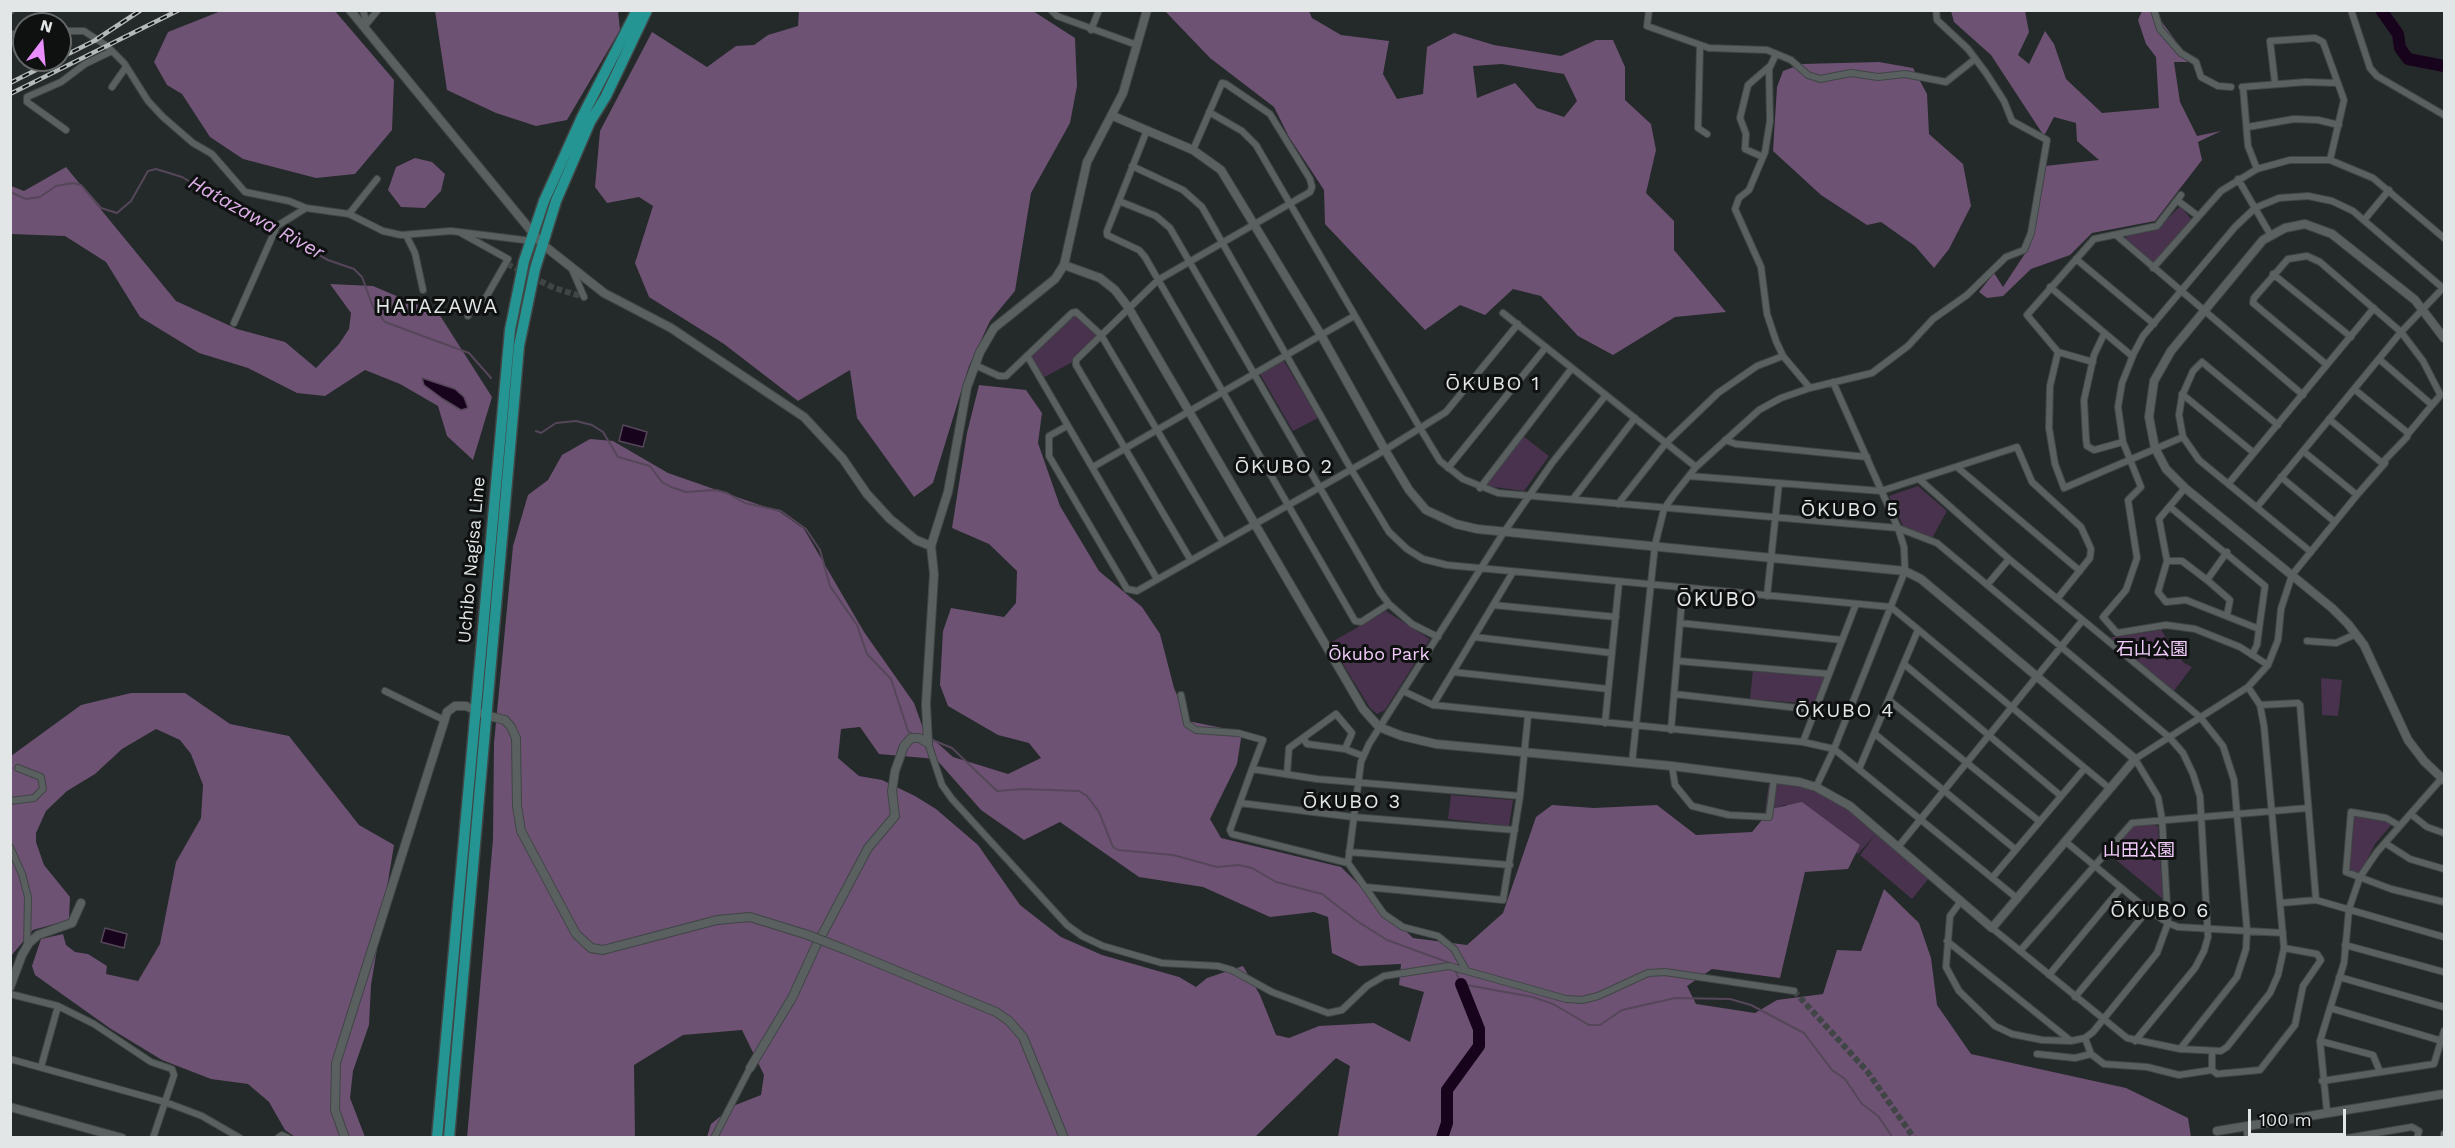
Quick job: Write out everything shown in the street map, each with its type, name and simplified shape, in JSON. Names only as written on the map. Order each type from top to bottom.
[{"type":"highway","name":"Uchibo Nagisa Line","points":[[448,1137],[519,346],[536,240],[562,159],[637,10]]},
{"type":"highway","name":"Uchibo Nagisa Line","points":[[437,1137],[510,330],[524,261],[556,201],[590,122],[606,96],[648,10]]},
{"type":"street","points":[[350,10],[536,240],[604,293],[671,328],[795,410],[843,459],[867,494],[890,519],[916,540],[931,546]]},
{"type":"street","points":[[363,10],[366,20],[363,26]]},
{"type":"street","points":[[363,26],[378,10]]},
{"type":"street","points":[[1051,10],[1057,16],[1091,30],[1137,45]]},
{"type":"street","points":[[1091,30],[1099,10]]},
{"type":"street","points":[[1147,10],[1113,116],[1087,162],[1064,265],[1055,279],[994,327],[975,365],[962,411],[948,492],[931,546],[934,574],[926,704],[928,743],[942,785],[978,829],[1066,925],[1103,946],[1162,963],[1218,966],[1232,970],[1272,992],[1328,1013],[1342,1010],[1367,986],[1384,976],[1449,966],[1566,999],[1582,1000],[1598,996],[1648,973],[1665,972],[1794,991]]},
{"type":"street","points":[[1649,10],[1647,26],[1700,45],[1722,49],[1752,48],[1776,54],[1791,60],[1808,75],[1820,79],[1851,74],[1878,77],[1905,74],[1946,82],[1975,59]]},
{"type":"street","points":[[1632,763],[1652,585],[1654,545],[1664,509],[1696,467],[1759,410],[1810,388],[1872,373],[1908,346],[1933,319],[1967,295],[2006,257],[2024,250],[2031,233],[2048,143],[2012,121],[1998,90],[1975,59],[1937,20],[1936,10]]},
{"type":"street","points":[[2154,10],[2160,29],[2181,53],[2196,62],[2201,77],[2218,86],[2231,87]]},
{"type":"street","points":[[2351,10],[2370,68],[2377,76],[2445,115]]},
{"type":"street","points":[[72,32],[90,33],[112,51],[126,66],[148,101],[193,143],[212,153],[244,192],[289,201],[306,208],[349,214],[383,231],[406,235],[434,231],[458,231],[536,240]]},
{"type":"street","points":[[2275,83],[2270,41],[2315,38],[2322,42],[2344,100],[2330,160]]},
{"type":"street","points":[[1700,45],[1698,128],[1707,134]]},
{"type":"street","points":[[66,130],[27,102],[27,97],[62,82],[85,64],[112,51]]},
{"type":"street","points":[[1763,157],[1745,148],[1746,134],[1740,118],[1748,85],[1770,66],[1776,54]]},
{"type":"street","points":[[112,87],[126,66]]},
{"type":"street","points":[[1770,66],[1769,135],[1763,157],[1749,190],[1739,198],[1735,209],[1761,267],[1767,314],[1783,356],[1810,388]]},
{"type":"street","points":[[1190,559],[1076,365],[1076,360],[1158,280],[1310,192],[1312,187],[1310,179],[1270,114],[1222,83],[1193,150]]},
{"type":"street","points":[[2257,169],[2248,146],[2248,127],[2242,87],[2275,83],[2337,83]]},
{"type":"street","points":[[1209,112],[1242,131],[1256,145],[1420,428],[1440,460],[1448,468],[1480,488],[1529,495],[1775,519],[1898,528],[1937,543],[2169,737],[2183,753],[2200,796],[2205,951],[2195,968],[2135,1041]]},
{"type":"street","points":[[1113,116],[1193,150],[1221,170],[1321,335],[1384,450],[1409,490],[1426,510],[1456,524],[1503,532],[1654,545],[1905,572],[1921,579],[2135,759],[2158,797],[2162,819],[2168,923],[2157,953],[2104,1019],[2085,1038],[2071,1041],[2042,1041],[2012,1034],[1995,1026],[1953,984],[1947,967],[1947,941],[1950,916],[1961,901]]},
{"type":"street","points":[[2248,127],[2294,119],[2339,124]]},
{"type":"street","points":[[1147,130],[1107,235],[1139,250],[1355,621],[1361,622],[1389,604]]},
{"type":"street","points":[[2153,268],[2221,191],[2257,169],[2290,160],[2330,160],[2373,178],[2445,238]]},
{"type":"street","points":[[1132,166],[1193,197],[1389,532],[1407,549],[1423,559],[1480,569],[1891,607],[2109,788]]},
{"type":"street","points":[[349,214],[377,179]]},
{"type":"street","points":[[2238,179],[2270,234]]},
{"type":"street","points":[[2365,219],[2389,190]]},
{"type":"street","points":[[2257,507],[2401,332],[2444,288],[2365,219],[2332,201],[2308,196],[2279,198],[2255,208],[2235,227],[2154,324],[2132,356],[2122,383],[2118,407],[2123,442],[2141,487],[2128,500],[2137,558],[2126,590],[2103,617],[2117,633],[2180,625],[2240,647],[2268,665]]},
{"type":"street","points":[[2093,362],[2058,352],[2027,315],[2094,239],[2157,226],[2179,198],[2198,216]]},
{"type":"street","points":[[1119,201],[1156,216],[1170,228],[1389,604],[1412,624],[1437,637]]},
{"type":"street","points":[[234,323],[277,226],[306,208]]},
{"type":"street","points":[[2327,1112],[2322,1081],[2320,1041],[2339,978],[2349,909],[2360,878],[2385,843],[2444,778],[2424,761],[2408,740],[2364,645],[2356,634],[2332,608],[2185,488],[2166,469],[2156,448],[2149,417],[2154,381],[2171,351],[2270,234],[2305,224],[2325,230],[2424,309],[2445,338]]},
{"type":"street","points":[[458,231],[508,259],[485,299],[472,304],[468,316]]},
{"type":"street","points":[[406,235],[415,253],[423,290]]},
{"type":"street","points":[[2116,235],[2302,395]]},
{"type":"street","points":[[1992,928],[2135,759],[2248,687],[2268,665],[2278,640],[2281,609],[2292,574],[2443,393],[2401,332],[2374,308],[2320,262],[2307,256],[2288,259],[2254,298],[2253,303],[2327,365]]},
{"type":"street","points":[[2076,259],[2154,324]]},
{"type":"street","points":[[1064,265],[1100,278],[1115,290],[1128,307],[1362,708],[1379,727],[1402,736],[1436,744],[1672,766],[1774,779],[1816,787],[1850,806],[1992,928],[2104,1019],[2114,1030],[2135,1041],[2180,1049],[2220,1051],[2227,1047],[2270,993],[2278,975],[2284,948],[2274,811],[2260,705],[2248,687]]},
{"type":"street","points":[[571,267],[584,297]]},
{"type":"street","points":[[2274,274],[2351,337]]},
{"type":"street","points":[[2050,287],[2132,356]]},
{"type":"street","points":[[2229,483],[2374,308]]},
{"type":"street","points":[[975,365],[999,376],[1006,376],[1072,313],[1076,312],[1101,334],[1222,542]]},
{"type":"street","points":[[1503,313],[1696,467]]},
{"type":"street","points":[[1093,467],[1354,316]]},
{"type":"street","points":[[1067,426],[1049,436],[1049,456],[1127,589],[1137,591],[1384,450],[1446,412],[1518,324]]},
{"type":"street","points":[[2104,334],[2093,362],[2084,400],[2087,446],[2094,450],[2123,442]]},
{"type":"street","points":[[1448,468],[1546,347]]},
{"type":"street","points":[[2058,352],[2050,386],[2049,428],[2062,485],[2070,488],[2183,437]]},
{"type":"street","points":[[1618,504],[1666,443],[1718,393],[1742,375],[1783,356]]},
{"type":"street","points":[[1028,357],[1157,579]]},
{"type":"street","points":[[2379,359],[2432,405]]},
{"type":"street","points":[[2278,425],[2202,362],[2193,371],[2182,394],[2179,414],[2183,437],[2199,460],[2311,552]]},
{"type":"street","points":[[1480,488],[1572,368]]},
{"type":"street","points":[[1816,787],[1834,749],[1905,572],[1904,547],[1898,528],[1833,382]]},
{"type":"street","points":[[2354,389],[2408,434]]},
{"type":"street","points":[[2182,394],[2254,453]]},
{"type":"street","points":[[1466,970],[1454,949],[1438,936],[1403,927],[1384,914],[1348,863],[1363,756],[1379,727],[1503,532],[1606,395]]},
{"type":"street","points":[[1573,499],[1635,418]]},
{"type":"street","points":[[2330,419],[2385,463]]},
{"type":"street","points":[[1725,440],[1736,444],[1867,457]]},
{"type":"street","points":[[1689,476],[1881,491],[2018,447],[2032,482],[2086,533],[2091,549],[2090,558],[2057,599]]},
{"type":"street","points":[[2303,451],[2357,495]]},
{"type":"street","points":[[1957,467],[2080,571]]},
{"type":"street","points":[[2281,477],[2335,522]]},
{"type":"street","points":[[1919,479],[2082,621],[2200,717],[2223,746],[2234,780],[2247,930],[2246,949],[2237,977],[2180,1049]]},
{"type":"street","points":[[1767,596],[1779,483]]},
{"type":"street","points":[[2185,488],[2160,519],[2167,561],[2158,592],[2166,602],[2186,600],[2259,628]]},
{"type":"street","points":[[2169,507],[2227,552],[2265,586],[2257,645],[2252,655]]},
{"type":"street","points":[[2206,580],[2227,552]]},
{"type":"street","points":[[1987,585],[2009,559]]},
{"type":"street","points":[[2167,561],[2182,561],[2230,600],[2227,615]]},
{"type":"street","points":[[1433,705],[1513,572]]},
{"type":"street","points":[[1605,723],[1619,582]]},
{"type":"street","points":[[1671,730],[1683,588]]},
{"type":"street","points":[[1803,742],[1856,604]]},
{"type":"street","points":[[1493,605],[1616,617]]},
{"type":"street","points":[[1898,847],[2082,621]]},
{"type":"street","points":[[1680,623],[1842,640]]},
{"type":"street","points":[[1860,769],[1918,630]]},
{"type":"street","points":[[2307,641],[2336,643],[2356,634]]},
{"type":"street","points":[[1474,637],[1611,653]]},
{"type":"street","points":[[1678,661],[1829,674]]},
{"type":"street","points":[[1904,664],[2061,796]]},
{"type":"street","points":[[1453,672],[1608,688]]},
{"type":"street","points":[[385,691],[444,720]]},
{"type":"street","points":[[1403,691],[1433,705],[1803,742],[1834,749],[2018,899]]},
{"type":"street","points":[[1181,694],[1187,724],[1196,730],[1238,733],[1263,740],[1230,830],[1232,834],[1348,863]]},
{"type":"street","points":[[1674,694],[1816,710]]},
{"type":"street","points":[[1890,700],[2039,821]]},
{"type":"street","points":[[2260,705],[2298,703],[2300,705],[2316,900]]},
{"type":"street","points":[[345,1137],[335,1110],[336,1063],[444,720],[447,712],[455,706],[466,706],[485,715],[505,720],[511,727],[516,738],[517,806],[521,831],[576,934],[591,948],[603,950],[717,920],[750,917],[844,949],[996,1012],[1009,1021],[1023,1038],[1064,1137]]},
{"type":"street","points":[[1287,774],[1288,748],[1336,714],[1352,733],[1345,749]]},
{"type":"street","points":[[1365,887],[1503,900],[1520,795],[1528,716]]},
{"type":"street","points":[[1875,734],[2015,849]]},
{"type":"street","points":[[714,1137],[750,1068],[792,998],[814,948],[868,848],[895,816],[892,791],[895,771],[904,746],[911,738],[919,738],[928,743]]},
{"type":"street","points":[[1302,738],[1307,744],[1345,749],[1363,756]]},
{"type":"street","points":[[1672,766],[1676,785],[1692,806],[1729,815],[1769,818],[1774,779]]},
{"type":"street","points":[[10,801],[37,797],[43,789],[41,777],[18,768]]},
{"type":"street","points":[[1992,878],[2085,768]]},
{"type":"street","points":[[1252,769],[1358,782],[1520,795]]},
{"type":"street","points":[[1240,803],[1353,817],[1515,830]]},
{"type":"street","points":[[2020,951],[2132,823],[2308,808]]},
{"type":"street","points":[[2400,826],[2386,818],[2351,812],[2346,872],[2391,889],[2445,902]]},
{"type":"street","points":[[2412,815],[2427,827],[2445,832]]},
{"type":"street","points":[[2066,842],[2148,910],[2168,923],[2178,927],[2283,933]]},
{"type":"street","points":[[2385,843],[2404,857],[2445,869]]},
{"type":"street","points":[[10,847],[22,874],[28,897],[27,947]]},
{"type":"street","points":[[1349,852],[1510,865]]},
{"type":"street","points":[[2049,975],[2121,888]]},
{"type":"street","points":[[2282,903],[2316,900],[2445,937]]},
{"type":"street","points":[[10,987],[27,947],[38,935],[72,923],[81,903]]},
{"type":"street","points":[[2075,997],[2148,910]]},
{"type":"street","points":[[1947,941],[2071,1041]]},
{"type":"street","points":[[2345,945],[2445,972]]},
{"type":"street","points":[[2085,1038],[2091,1054],[2104,1064],[2147,1067],[2179,1075],[2212,1070],[2217,1074],[2260,1070],[2295,1024],[2302,986],[2321,960],[2317,954],[2311,952],[2284,948]]},
{"type":"street","points":[[2339,978],[2445,1007]]},
{"type":"street","points":[[10,994],[58,1006],[94,1024],[151,1062],[172,1069],[174,1075],[153,1137]]},
{"type":"street","points":[[41,1067],[58,1006]]},
{"type":"street","points":[[2330,1008],[2442,1041]]},
{"type":"street","points":[[2322,1081],[2434,1064],[2445,1031]]},
{"type":"street","points":[[2320,1041],[2373,1055],[2380,1072]]},
{"type":"street","points":[[2212,1051],[2212,1070]]},
{"type":"street","points":[[2037,1054],[2075,1058],[2091,1054]]},
{"type":"street","points":[[10,1059],[165,1102],[202,1116],[240,1137]]},
{"type":"street","points":[[2217,1131],[2445,1094]]},
{"type":"street","points":[[10,1107],[122,1137]]},
{"type":"street","points":[[2246,1126],[2248,1137]]},
{"type":"street","points":[[2347,1137],[2412,1127],[2419,1131],[2417,1137]]},
{"type":"street","points":[[278,1137],[282,1135],[288,1137]]},
{"type":"green space","points":[[2180,206],[2191,219],[2154,265],[2125,240],[2127,235],[2158,229]]},
{"type":"green space","points":[[1076,312],[1101,335],[1076,360],[1041,379],[1028,357]]},
{"type":"green space","points":[[1284,361],[1318,418],[1293,431],[1260,374]]},
{"type":"green space","points":[[1523,436],[1549,456],[1524,491],[1487,486],[1485,484]]},
{"type":"green space","points":[[1918,486],[1947,511],[1932,538],[1904,528],[1889,496]]},
{"type":"green space","name":"Ōkubo Park","points":[[1386,611],[1430,639],[1385,710],[1377,714],[1370,708],[1330,643]]},
{"type":"green space","name":"石山公園","points":[[2161,630],[2184,663],[2192,667],[2173,692],[2108,638]]},
{"type":"green space","points":[[1753,670],[1825,678],[1814,704],[1750,699]]},
{"type":"green space","points":[[2321,678],[2342,680],[2338,716],[2322,715]]},
{"type":"green space","points":[[1770,775],[1823,787],[1930,877],[1912,899],[1860,855],[1876,834],[1858,854],[1807,809],[1784,805],[1765,812]]},
{"type":"green space","points":[[1451,795],[1513,800],[1509,826],[1448,819]]},
{"type":"green space","points":[[2352,814],[2393,823],[2375,844],[2359,876],[2348,871]]},
{"type":"green space","name":"山田公園","points":[[2154,824],[2158,827],[2163,899],[2109,854],[2132,826]]},
{"type":"shaded area","points":[[221,11],[335,11],[394,80],[392,130],[355,174],[316,178],[243,159],[210,137],[182,94],[167,85],[154,62],[168,32]]},
{"type":"shaded area","points":[[435,11],[618,11],[620,30],[567,120],[536,126],[496,113],[447,90]]},
{"type":"shaded area","points":[[799,11],[1033,11],[1075,38],[1077,86],[1070,123],[1031,193],[1015,291],[990,321],[969,366],[933,483],[914,497],[857,418],[850,370],[798,401],[724,344],[649,297],[635,263],[653,206],[639,197],[607,203],[595,187],[600,131],[652,32],[707,67],[736,46],[754,45],[768,35],[798,26]]},
{"type":"shaded area","points":[[1165,11],[1309,11],[1312,18],[1341,35],[1389,41],[1383,74],[1397,99],[1423,94],[1427,47],[1454,33],[1494,45],[1561,56],[1596,40],[1613,40],[1625,67],[1625,100],[1651,124],[1656,150],[1646,193],[1674,221],[1674,250],[1726,312],[1675,317],[1613,355],[1578,336],[1541,296],[1513,289],[1485,315],[1460,305],[1425,330],[1325,224],[1324,190],[1289,137],[1274,107],[1210,58]],"holes":[[[1502,64],[1564,74],[1577,101],[1564,117],[1537,108],[1515,83],[1477,98],[1473,66]]]},
{"type":"shaded area","points":[[1951,11],[2025,11],[2029,32],[2018,55],[2029,64],[2045,31],[2054,44],[2066,79],[2102,113],[2159,108],[2156,57],[2146,44],[2138,20],[2142,11],[2154,11],[2191,62],[2174,62],[2180,102],[2197,136],[2221,131],[2198,142],[2202,160],[2155,221],[2092,233],[2070,255],[2031,269],[2003,296],[1987,298],[1979,292],[1994,273],[2003,287],[2030,246],[2032,212],[2045,166],[2099,160],[2077,141],[2076,123],[2054,117],[2044,136],[1991,55],[1954,22]]},
{"type":"shaded area","points":[[1879,62],[1913,68],[1927,94],[1929,134],[1963,164],[1971,206],[1949,249],[1934,268],[1915,246],[1881,222],[1867,225],[1821,195],[1773,151],[1777,87],[1783,71],[1802,64]]},
{"type":"shaded area","points":[[415,158],[432,162],[445,174],[441,191],[425,208],[401,207],[388,190],[396,167]]},
{"type":"shaded area","points":[[66,167],[176,301],[237,329],[285,342],[316,368],[339,344],[349,329],[351,313],[330,284],[373,286],[439,314],[492,397],[473,460],[447,436],[438,406],[400,384],[365,370],[325,396],[297,393],[248,368],[199,353],[140,317],[106,262],[65,236],[11,234],[11,186],[24,191]]},
{"type":"shaded area","points":[[422,378],[455,389],[464,397],[468,408],[461,410],[443,399],[424,385]]},
{"type":"shaded area","points":[[979,385],[1026,390],[1042,413],[1038,443],[1060,506],[1099,571],[1142,607],[1160,634],[1174,688],[1188,721],[1242,732],[1237,764],[1210,819],[1221,838],[1341,867],[1413,938],[1467,945],[1503,913],[1536,817],[1552,805],[1594,808],[1657,805],[1696,835],[1752,832],[1771,809],[1802,802],[1860,845],[1848,869],[1805,872],[1780,978],[1712,969],[1687,986],[1696,1004],[1755,1013],[1777,1000],[1823,994],[1837,950],[1861,951],[1884,889],[1919,923],[1931,958],[1937,1005],[1971,1054],[2126,1088],[2188,1118],[2191,1137],[1338,1137],[1350,1066],[1336,1058],[1255,1137],[707,1137],[711,1124],[733,1106],[761,1095],[764,1075],[742,1030],[683,1035],[634,1065],[635,1137],[467,1138],[493,839],[494,743],[513,546],[528,495],[548,480],[562,455],[590,439],[613,441],[668,473],[780,512],[804,529],[864,632],[914,703],[924,731],[953,757],[1008,774],[1041,758],[1029,743],[998,735],[948,706],[940,685],[943,631],[951,608],[1004,617],[1016,603],[1017,571],[989,544],[952,528],[967,433]],"holes":[[[860,727],[879,754],[936,759],[981,810],[1024,840],[1060,822],[1139,877],[1203,887],[1270,917],[1314,912],[1328,917],[1332,953],[1359,966],[1401,964],[1399,985],[1424,992],[1410,1042],[1374,1023],[1319,1026],[1289,1038],[1276,1035],[1260,995],[1243,966],[1207,978],[1196,987],[1179,977],[1102,955],[1061,937],[1020,905],[978,845],[936,809],[882,780],[859,776],[838,758],[841,729]]]},
{"type":"shaded area","points":[[623,425],[647,432],[643,447],[619,441]]},
{"type":"shaded area","points":[[131,693],[185,693],[230,724],[289,736],[359,825],[394,845],[371,985],[369,1025],[353,1071],[350,1098],[365,1137],[295,1137],[285,1130],[269,1102],[248,1084],[211,1079],[162,1060],[111,1029],[35,975],[32,966],[41,939],[63,934],[66,945],[75,952],[88,954],[107,966],[106,974],[138,981],[160,944],[176,862],[201,818],[203,785],[191,754],[180,740],[156,729],[122,749],[95,774],[67,791],[46,811],[36,833],[36,842],[44,865],[70,897],[69,920],[33,930],[11,956],[11,756],[81,705]]},
{"type":"shaded area","points":[[105,928],[127,934],[124,948],[101,942]]},
{"type":"waterway","points":[[2381,10],[2398,34],[2400,48],[2408,59],[2444,66]]},
{"type":"waterway","name":"Hatazawa River","points":[[10,192],[26,199],[40,197],[56,186],[73,183],[81,185],[101,208],[117,213],[131,201],[148,171],[156,169],[182,177],[328,260],[354,269],[362,277],[373,307],[385,322],[469,353],[491,378]]},
{"type":"waterway","name":"Hatazawa River","points":[[536,431],[541,433],[556,423],[576,421],[592,425],[603,432],[618,457],[650,466],[662,482],[671,487],[686,492],[716,490],[727,493],[745,503],[781,511],[806,529],[820,550],[830,586],[857,625],[867,654],[891,679],[908,731],[915,735]]},
{"type":"waterway","name":"Hatazawa River","points":[[930,739],[952,748],[997,791],[1023,789],[1079,791],[1087,796],[1099,812],[1113,847],[1118,850],[1173,855],[1217,867],[1239,865],[1252,868],[1276,882],[1322,894],[1357,921],[1387,940],[1450,963]]},
{"type":"waterway","points":[[1455,970],[1461,984],[1533,997],[1553,1004],[1589,1025],[1600,1025],[1622,1010],[1675,998],[1730,999],[1751,1005],[1804,1033],[1832,1070],[1845,1079],[1862,1104],[1878,1116],[1893,1138]]},
{"type":"waterway","name":"Hatazawa River","points":[[1442,1138],[1447,1123],[1447,1090],[1479,1046],[1479,1029],[1461,984]]},
{"type":"tunnel","points":[[507,264],[523,272]]},
{"type":"tunnel","points":[[532,277],[554,288],[584,297]]},
{"type":"tunnel","points":[[1794,991],[1867,1071],[1914,1138]]},
{"type":"railway","points":[[72,52],[94,41],[141,10]]},
{"type":"railway","points":[[10,94],[179,10]]},
{"type":"railway","points":[[10,83],[32,72]]},
{"type":"district","name":"HATAZAWA","points":[[437,307]]},
{"type":"district","name":"ŌKUBO 1","points":[[1493,384]]},
{"type":"district","name":"ŌKUBO 2","points":[[1284,467]]},
{"type":"district","name":"ŌKUBO 5","points":[[1850,510]]},
{"type":"district","name":"ŌKUBO","points":[[1717,600]]},
{"type":"district","name":"ŌKUBO 4","points":[[1845,711]]},
{"type":"district","name":"ŌKUBO 3","points":[[1352,802]]},
{"type":"district","name":"ŌKUBO 6","points":[[2160,911]]}]
